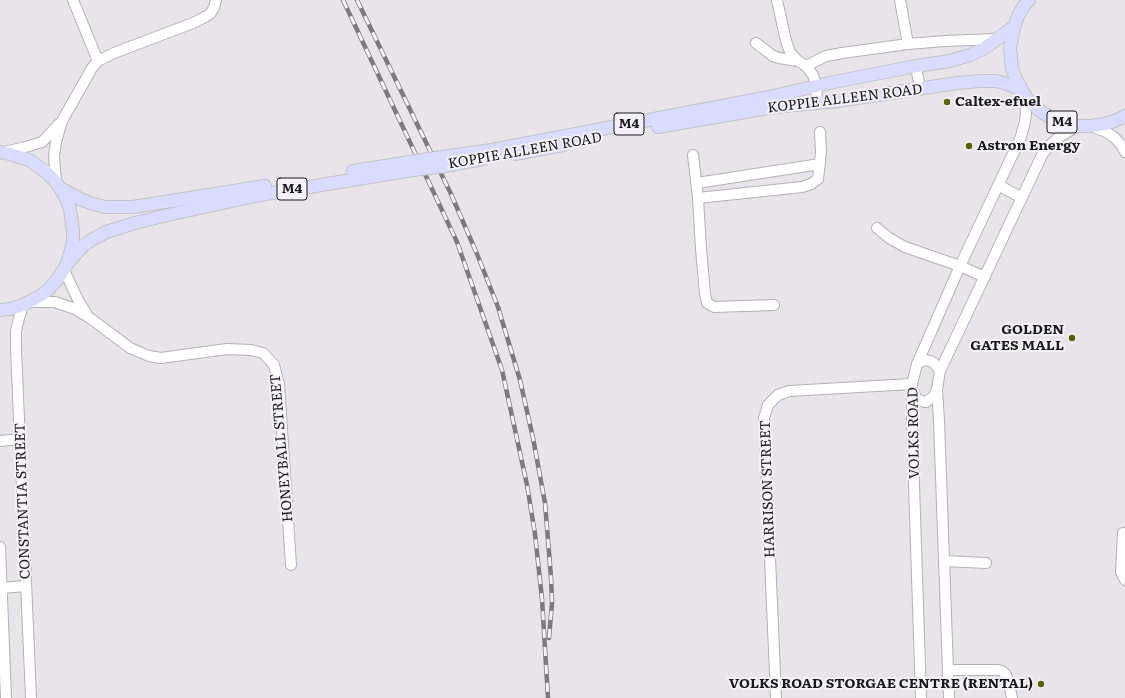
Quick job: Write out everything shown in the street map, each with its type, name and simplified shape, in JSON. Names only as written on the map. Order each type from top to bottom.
[{"type":"main road","name":"M4","points":[[1026,2],[1014,27],[1010,48],[1014,74],[1023,92],[1033,105],[1054,119],[1066,124],[1078,126],[1104,124],[1125,116]]},
{"type":"main road","name":"KOPPIE ALLEEN ROAD","points":[[443,162],[492,150],[769,97],[916,66],[950,61],[983,49],[1014,27]]},
{"type":"main road","name":"KOPPIE ALLEEN ROAD","points":[[58,185],[80,199],[90,203],[105,207],[133,207],[412,166],[538,150],[631,131],[774,107],[817,103],[980,81],[996,81],[1004,83],[1023,92]]},
{"type":"main road","name":"M4","points":[[0,152],[29,160],[46,172],[58,185],[70,209],[73,231],[70,253],[65,267],[50,288],[27,304],[0,310]]},
{"type":"main road","name":"KOPPIE ALLEEN ROAD","points":[[65,267],[83,246],[93,239],[106,232],[135,223],[260,194],[412,166]]},
{"type":"street","points":[[73,0],[98,62]]},
{"type":"street","points":[[0,152],[22,148],[42,142],[62,121],[89,73],[98,62],[114,53],[205,17],[210,14],[214,8],[216,0]]},
{"type":"street","points":[[777,0],[786,41],[790,52],[813,75],[816,86],[817,103]]},
{"type":"street","points":[[900,0],[908,44]]},
{"type":"street","points":[[756,43],[773,56],[802,63],[842,53],[908,44],[996,39]]},
{"type":"street","points":[[916,66],[920,89]]},
{"type":"street","name":"VOLKS ROAD","points":[[921,698],[912,387],[917,364],[960,266],[1020,139],[1026,115],[1023,92]]},
{"type":"street","points":[[58,185],[54,156],[62,121]]},
{"type":"street","name":"VOLKS ROAD","points":[[949,698],[937,389],[940,371],[1042,155],[1059,137],[1078,126]]},
{"type":"street","points":[[1091,126],[1114,137],[1125,152]]},
{"type":"street","points":[[698,198],[802,187],[811,184],[818,179],[821,152],[820,132]]},
{"type":"street","points":[[694,155],[701,250],[707,303],[714,307],[774,305]]},
{"type":"street","points":[[697,184],[820,164]]},
{"type":"street","points":[[998,185],[1022,198]]},
{"type":"street","points":[[877,228],[889,238],[905,247],[960,266],[985,277]]},
{"type":"street","name":"HONEYBALL STREET","points":[[65,267],[79,302],[90,318]]},
{"type":"street","name":"HONEYBALL STREET","points":[[27,304],[55,302],[66,305],[90,318],[130,348],[149,356],[161,358],[227,349],[251,350],[263,354],[274,365],[279,384],[291,565]]},
{"type":"street","name":"CONSTANTIA STREET","points":[[27,304],[19,318],[16,331],[16,349],[31,698]]},
{"type":"street","points":[[917,364],[924,360],[930,361],[934,363],[940,371]]},
{"type":"street","points":[[912,387],[917,399],[926,402],[934,396],[937,389]]},
{"type":"street","name":"HARRISON STREET","points":[[776,698],[764,418],[768,405],[778,395],[789,391],[912,387]]},
{"type":"street","points":[[0,440],[20,439]]},
{"type":"street","points":[[1123,533],[1121,572],[1125,580]]},
{"type":"street","name":"CONSTANTIA STREET","points":[[0,547],[6,698]]},
{"type":"street","points":[[944,561],[986,563]]},
{"type":"street","points":[[2,588],[26,586]]},
{"type":"street","points":[[948,670],[1002,671],[1006,674],[1012,698]]},
{"type":"railway","points":[[343,0],[457,242],[502,370],[527,485],[535,534],[542,599],[548,698]]},
{"type":"railway","points":[[357,0],[451,194],[477,254],[498,307],[520,380],[545,503],[552,603],[549,638]]},
{"type":"place","name":"Caltex-efuel","points":[[947,102]]},
{"type":"place","name":"Astron Energy","points":[[969,146]]},
{"type":"place","name":"GOLDEN GATES MALL","points":[[1072,338]]},
{"type":"place","name":"VOLKS ROAD STORGAE CENTRE (RENTAL)","points":[[1041,684]]}]
